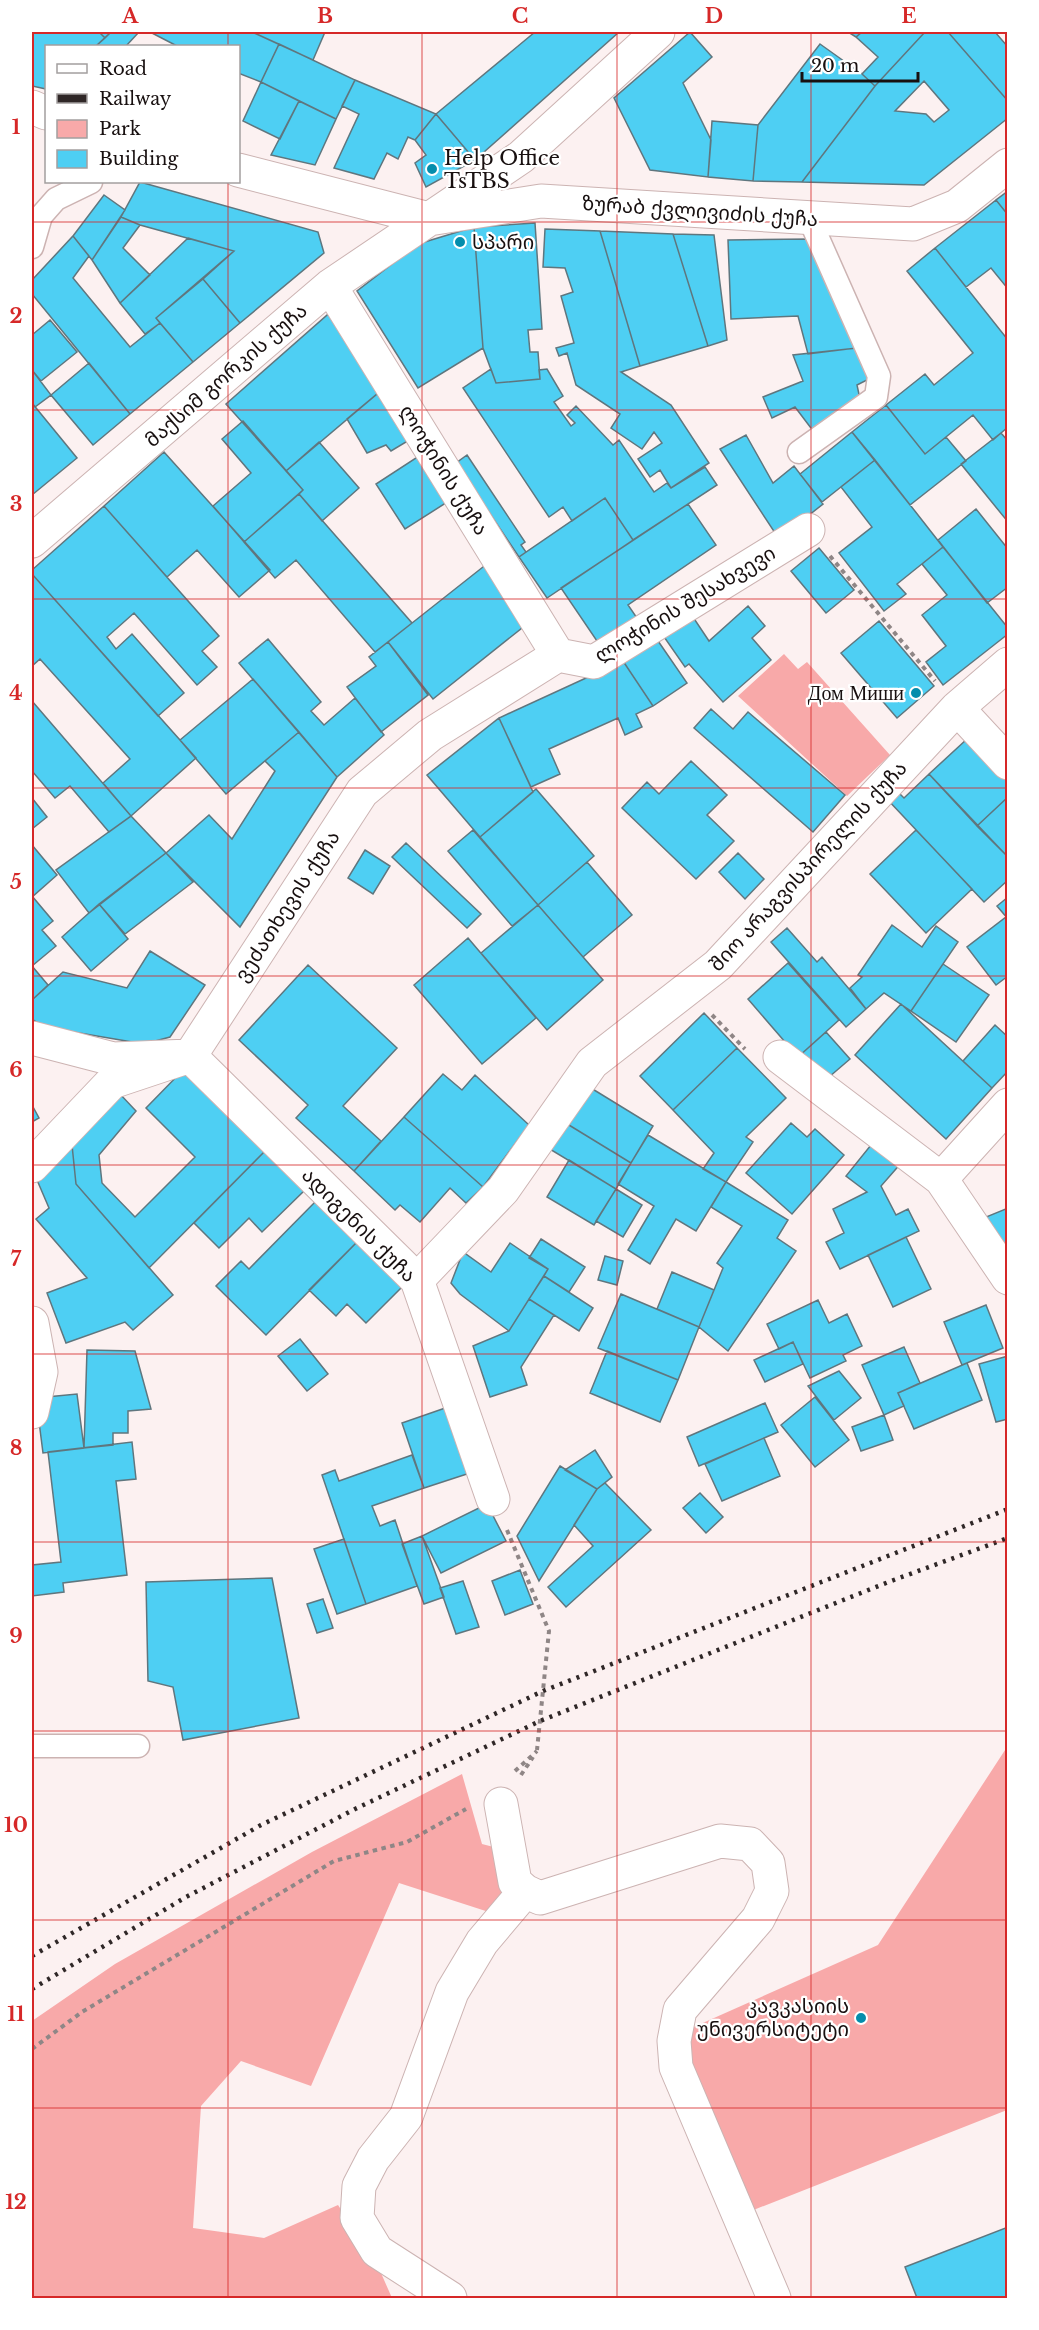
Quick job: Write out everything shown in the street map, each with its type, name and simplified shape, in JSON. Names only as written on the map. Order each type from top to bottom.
[{"type":"street","name":"მაქსიმ გორკის ქუჩა","points":[[32,541],[330,286],[521,157],[658,32]]},
{"type":"street","name":"ზურაბ ქვლივიძის ქუჩა","points":[[240,171],[429,219],[541,201],[913,224],[957,206],[1008,165]]},
{"type":"street","name":"ლოჭინის ქუჩა","points":[[330,286],[558,654]]},
{"type":"street","name":"ლოჭინის შესახვევი","points":[[558,654],[594,662],[808,530]]},
{"type":"street","name":"ვეძათხევის ქუჩა","points":[[190,1056],[362,792],[430,735],[558,654]]},
{"type":"street","name":"შიო არაგვისპირელის ქუჩა","points":[[417,1280],[503,1190],[592,1063],[718,965],[957,708],[1008,664]]},
{"type":"street","points":[[957,708],[1008,764]]},
{"type":"street","points":[[32,1038],[113,1059],[190,1056]]},
{"type":"street","points":[[32,1166],[112,1082],[190,1056]]},
{"type":"street","name":"ადიგენის ქუჩა","points":[[190,1056],[417,1280],[493,1499]]},
{"type":"street","points":[[780,1057],[941,1179],[1008,1278]]},
{"type":"street","points":[[941,1179],[1008,1105]]},
{"type":"street","points":[[32,1323],[41,1371],[32,1412]]},
{"type":"street","points":[[488,1804],[514,1882],[525,1891],[540,1898],[720,1841],[750,1844],[768,1863],[772,1891],[758,1918],[680,2010],[674,2041],[676,2067],[774,2298]]},
{"type":"street","points":[[450,2298],[377,2251],[357,2218],[359,2186],[373,2159],[406,2117],[453,1992],[482,1942],[525,1891]]},
{"type":"lane","points":[[32,247],[41,216],[56,200],[89,183]]},
{"type":"lane","points":[[799,452],[876,397],[879,376],[809,218]]},
{"type":"lane","points":[[32,1746],[138,1746]]},
{"type":"path","points":[[808,530],[957,708]]},
{"type":"path","points":[[708,1011],[749,1053],[780,1057]]},
{"type":"path","points":[[32,2049],[82,2012],[334,1861],[407,1842],[488,1804],[537,1750],[549,1631],[510,1537]]},
{"type":"path","points":[[514,1771],[537,1750]]},
{"type":"green space","points":[[784,654],[798,669],[807,662],[890,755],[847,796],[738,696]]},
{"type":"green space","name":"კავკასიის უნივერსიტეტი","points":[[1007,1747],[1007,2110],[751,2211],[678,2034],[878,1945]]},
{"type":"green space","points":[[462,1774],[482,1844],[520,1854],[495,1914],[399,1883],[311,2086],[241,2061],[201,2106],[193,2228],[264,2238],[338,2205],[377,2264],[392,2298],[32,2298],[32,2021],[115,1964],[312,1852]]},
{"type":"building","points":[[32,32],[99,32],[105,38],[97,45],[45,45],[45,89],[32,86]]},
{"type":"building","points":[[99,32],[111,32],[105,38]]},
{"type":"building","points":[[111,32],[139,32],[127,45],[97,45]]},
{"type":"building","points":[[150,32],[252,32],[279,44],[261,82],[240,74],[240,45],[175,45]]},
{"type":"building","points":[[252,32],[325,32],[313,60]]},
{"type":"building","points":[[535,32],[619,32],[475,160],[436,114]]},
{"type":"building","points":[[690,32],[712,57],[683,83],[711,140],[708,177],[650,170],[614,98]]},
{"type":"building","points":[[848,32],[862,32],[856,37]]},
{"type":"building","points":[[862,32],[925,32],[875,86],[862,74],[878,57],[856,37]]},
{"type":"building","points":[[925,32],[948,32],[1008,101],[1008,118],[924,185],[802,182],[875,86]],"holes":[[[924,81],[949,110],[934,122],[926,114],[895,111]]]},
{"type":"building","points":[[948,32],[995,32],[1008,47],[1008,101]]},
{"type":"building","points":[[279,44],[355,80],[336,119],[261,82]]},
{"type":"building","points":[[820,44],[875,86],[802,182],[753,181],[758,125]]},
{"type":"building","points":[[355,80],[436,114],[415,140],[408,137],[398,159],[387,153],[374,179],[334,168],[359,114],[342,106]]},
{"type":"building","points":[[261,82],[299,101],[280,139],[243,121]]},
{"type":"building","points":[[299,101],[336,119],[315,165],[271,155]]},
{"type":"building","points":[[436,114],[475,160],[426,187],[415,163],[426,155],[415,140]]},
{"type":"building","points":[[712,121],[758,125],[753,181],[708,177]]},
{"type":"building","points":[[139,183],[144,183],[318,232],[324,253],[240,323],[203,279],[234,251],[140,225],[121,217]]},
{"type":"building","points":[[1008,191],[1008,215],[996,200]]},
{"type":"building","points":[[104,195],[125,210],[92,260],[73,236]]},
{"type":"building","points":[[996,200],[1008,215],[1008,289],[991,268],[966,287],[935,248]]},
{"type":"building","points":[[121,217],[140,225],[123,248],[150,275],[120,303],[92,260]]},
{"type":"building","points":[[535,223],[542,329],[528,330],[530,352],[538,352],[540,379],[496,383],[483,348],[474,227]]},
{"type":"building","points":[[474,227],[483,348],[418,388],[357,291],[418,244]]},
{"type":"building","points":[[545,229],[600,231],[640,366],[621,372],[671,405],[709,463],[671,488],[660,470],[650,477],[638,459],[662,443],[654,432],[642,449],[611,428],[620,414],[576,385],[567,353],[559,356],[556,348],[574,343],[561,296],[573,292],[565,268],[543,267]]},
{"type":"building","points":[[600,231],[673,234],[708,346],[640,366]]},
{"type":"building","points":[[673,234],[714,235],[727,340],[708,346]]},
{"type":"building","points":[[73,236],[89,256],[73,278],[130,347],[160,323],[193,362],[130,414],[32,294],[32,280]]},
{"type":"building","points":[[188,238],[234,251],[156,318],[160,323],[145,334],[120,303]]},
{"type":"building","points":[[810,239],[857,348],[808,354],[798,316],[731,319],[728,240]]},
{"type":"building","points":[[935,248],[1008,340],[1008,427],[993,440],[973,415],[925,454],[886,405],[925,374],[934,385],[973,353],[907,271]]},
{"type":"building","points":[[203,279],[240,323],[193,362],[156,318]]},
{"type":"building","points":[[334,309],[384,388],[286,471],[226,404]]},
{"type":"building","points":[[50,320],[77,352],[41,381],[32,370],[32,335]]},
{"type":"building","points":[[857,348],[871,378],[857,385],[861,404],[814,432],[795,407],[772,418],[763,397],[803,381],[793,355]]},
{"type":"building","points":[[89,363],[130,414],[93,445],[51,395]]},
{"type":"building","points":[[491,369],[496,383],[540,379],[539,370],[547,369],[563,396],[554,402],[571,426],[575,423],[567,415],[576,406],[613,445],[619,440],[654,492],[667,483],[671,488],[705,467],[717,485],[633,540],[605,498],[572,521],[563,507],[549,517],[463,388]]},
{"type":"building","points":[[32,370],[51,395],[35,407],[32,403]]},
{"type":"building","points":[[384,388],[416,436],[391,451],[386,445],[367,453],[347,419]]},
{"type":"building","points":[[32,403],[77,458],[32,495]]},
{"type":"building","points":[[886,405],[925,454],[946,437],[966,461],[910,505],[852,432]]},
{"type":"building","points":[[243,421],[303,490],[244,542],[213,506],[251,473],[222,439]]},
{"type":"building","points":[[852,432],[875,460],[822,502],[800,474]]},
{"type":"building","points":[[1001,433],[1008,441],[1008,522],[961,464]]},
{"type":"building","points":[[746,435],[773,483],[794,466],[823,504],[779,539],[720,449]]},
{"type":"building","points":[[319,442],[359,488],[322,521],[299,494],[303,490],[286,471]]},
{"type":"building","points":[[164,452],[270,570],[239,597],[197,550],[167,577],[104,506]]},
{"type":"building","points":[[422,454],[452,499],[405,529],[376,484]]},
{"type":"building","points":[[467,455],[525,542],[521,545],[526,552],[519,557],[456,463]]},
{"type":"building","points":[[875,460],[943,547],[897,584],[906,594],[884,611],[839,553],[872,527],[841,487]]},
{"type":"building","points":[[299,494],[412,623],[375,652],[296,560],[275,578],[244,542]]},
{"type":"building","points":[[605,498],[633,540],[547,598],[519,557]]},
{"type":"building","points":[[688,504],[716,545],[628,605],[637,618],[599,644],[561,588]]},
{"type":"building","points":[[104,506],[219,636],[202,651],[217,667],[197,685],[134,613],[107,637],[116,649],[132,634],[184,693],[158,716],[32,574],[32,570]]},
{"type":"building","points":[[976,509],[1008,549],[1008,587],[987,603],[938,540]]},
{"type":"building","points":[[943,547],[1008,628],[1008,634],[943,685],[926,662],[946,646],[922,615],[947,595],[922,564]]},
{"type":"building","points":[[819,548],[854,590],[826,613],[791,571]]},
{"type":"building","points":[[488,563],[527,624],[433,699],[388,642]]},
{"type":"building","points":[[32,574],[196,758],[131,816],[103,783],[130,759],[40,659],[32,666]]},
{"type":"building","points":[[748,606],[765,626],[752,638],[771,660],[723,702],[689,664],[685,667],[662,634],[691,614],[709,641]]},
{"type":"building","points":[[879,621],[934,686],[897,718],[841,653]]},
{"type":"building","points":[[656,638],[687,683],[653,706],[623,661]]},
{"type":"building","points":[[268,639],[321,702],[311,711],[324,725],[355,698],[384,735],[337,777],[239,663]]},
{"type":"building","points":[[388,642],[428,695],[381,732],[347,687],[376,666],[369,657]]},
{"type":"building","points":[[623,661],[653,706],[636,714],[642,727],[625,735],[618,718],[549,749],[560,774],[531,787],[499,718]]},
{"type":"building","points":[[253,679],[299,732],[226,794],[180,740]]},
{"type":"building","points":[[32,701],[131,816],[109,832],[70,786],[55,798],[32,771]]},
{"type":"building","points":[[711,709],[733,729],[748,712],[845,795],[813,832],[694,728]]},
{"type":"building","points":[[499,718],[533,792],[480,837],[427,775]]},
{"type":"building","points":[[299,732],[337,777],[240,927],[166,853],[209,815],[232,839],[275,771],[265,761]]},
{"type":"building","points":[[967,739],[1008,782],[1008,797],[977,826],[929,774]]},
{"type":"building","points":[[691,761],[727,795],[707,815],[734,841],[696,879],[622,808],[647,782],[659,794]]},
{"type":"building","points":[[929,774],[1008,857],[1008,880],[984,902],[887,799],[896,790],[904,798]]},
{"type":"building","points":[[536,789],[594,856],[538,905],[480,837]]},
{"type":"building","points":[[1008,797],[1008,857],[977,826]]},
{"type":"building","points":[[32,798],[47,817],[32,829]]},
{"type":"building","points":[[131,816],[166,853],[89,913],[56,870]]},
{"type":"building","points":[[473,830],[538,905],[512,926],[448,851]]},
{"type":"building","points":[[916,830],[972,889],[926,933],[870,874]]},
{"type":"building","points":[[406,843],[481,914],[467,928],[392,857]]},
{"type":"building","points":[[32,845],[57,875],[32,897]]},
{"type":"building","points":[[365,850],[390,866],[373,894],[348,878]]},
{"type":"building","points":[[166,853],[193,882],[125,934],[99,904]]},
{"type":"building","points":[[738,853],[764,879],[745,899],[719,872]]},
{"type":"building","points":[[587,862],[632,915],[583,957],[538,905]]},
{"type":"building","points":[[32,896],[53,921],[42,930],[56,946],[32,966]]},
{"type":"building","points":[[1008,897],[1008,919],[997,906]]},
{"type":"building","points":[[99,904],[128,939],[91,971],[62,937]]},
{"type":"building","points":[[538,905],[603,980],[547,1030],[481,953]]},
{"type":"building","points":[[1006,917],[1008,976],[996,985],[967,947]]},
{"type":"building","points":[[892,925],[922,947],[936,926],[958,942],[911,1011],[884,993],[866,1009],[850,988],[862,977],[858,975]]},
{"type":"building","points":[[787,928],[817,962],[822,957],[866,1009],[846,1027],[771,942]]},
{"type":"building","points":[[468,938],[536,1018],[482,1064],[414,985]]},
{"type":"building","points":[[150,951],[205,985],[170,1037],[144,1044],[44,1027],[32,1019],[32,1000],[63,972],[127,988]]},
{"type":"building","points":[[788,963],[839,1020],[798,1057],[748,999]]},
{"type":"building","points":[[943,964],[989,995],[956,1042],[911,1011]]},
{"type":"building","points":[[308,965],[397,1048],[343,1106],[381,1141],[354,1171],[296,1118],[308,1105],[239,1040]]},
{"type":"building","points":[[32,966],[48,985],[32,1000]]},
{"type":"building","points":[[901,1004],[992,1088],[946,1139],[855,1055]]},
{"type":"building","points":[[704,1013],[737,1048],[673,1110],[640,1076]]},
{"type":"building","points":[[995,1025],[1008,1037],[1008,1071],[992,1088],[963,1061]]},
{"type":"building","points":[[826,1032],[850,1059],[822,1083],[798,1057]]},
{"type":"building","points":[[737,1048],[786,1098],[746,1137],[753,1142],[726,1182],[703,1169],[714,1153],[673,1110]]},
{"type":"building","points":[[185,1068],[266,1150],[149,1268],[76,1184],[72,1145],[120,1094],[136,1111],[99,1155],[102,1183],[135,1217],[195,1157],[146,1108]]},
{"type":"building","points":[[443,1074],[462,1090],[475,1075],[529,1125],[483,1187],[404,1117]]},
{"type":"building","points":[[586,1085],[653,1126],[631,1163],[564,1122]]},
{"type":"building","points":[[32,1105],[39,1118],[32,1122]]},
{"type":"building","points":[[404,1117],[483,1187],[466,1203],[450,1188],[420,1222],[400,1205],[395,1210],[354,1171]]},
{"type":"building","points":[[564,1122],[631,1163],[616,1189],[548,1148]]},
{"type":"building","points":[[791,1123],[807,1137],[815,1129],[844,1155],[792,1214],[746,1173]]},
{"type":"building","points":[[648,1135],[726,1182],[696,1231],[676,1219],[650,1264],[628,1250],[654,1206],[618,1184]]},
{"type":"building","points":[[875,1140],[902,1162],[881,1186],[896,1215],[908,1209],[919,1231],[840,1269],[826,1242],[844,1233],[833,1209],[867,1192],[846,1176]]},
{"type":"building","points":[[72,1145],[76,1184],[173,1295],[133,1330],[125,1322],[66,1343],[47,1293],[87,1278],[36,1219],[49,1208],[34,1173]]},
{"type":"building","points":[[266,1150],[306,1189],[262,1232],[249,1218],[219,1248],[194,1223]]},
{"type":"building","points":[[569,1160],[616,1189],[594,1225],[547,1197]]},
{"type":"building","points":[[726,1182],[788,1220],[777,1238],[796,1251],[728,1351],[699,1327],[723,1268],[717,1263],[742,1226],[711,1207]]},
{"type":"building","points":[[616,1189],[642,1205],[623,1237],[596,1221]]},
{"type":"building","points":[[316,1201],[357,1242],[266,1335],[216,1286],[241,1261],[249,1269]]},
{"type":"building","points":[[1008,1208],[1008,1256],[986,1217]]},
{"type":"building","points":[[906,1237],[931,1289],[893,1307],[868,1255]]},
{"type":"building","points":[[541,1239],[585,1267],[569,1292],[544,1276],[548,1269],[529,1258]]},
{"type":"building","points":[[357,1242],[402,1287],[366,1323],[347,1304],[336,1316],[309,1290]]},
{"type":"building","points":[[510,1243],[548,1269],[509,1331],[460,1294],[451,1283],[463,1252],[491,1272]]},
{"type":"building","points":[[605,1256],[623,1261],[617,1285],[598,1280]]},
{"type":"building","points":[[672,1272],[714,1290],[699,1327],[657,1309]]},
{"type":"building","points":[[544,1276],[593,1308],[579,1331],[529,1299]]},
{"type":"building","points":[[621,1294],[699,1327],[678,1380],[598,1348]]},
{"type":"building","points":[[529,1299],[554,1315],[521,1367],[527,1385],[490,1397],[473,1346],[509,1331]]},
{"type":"building","points":[[818,1300],[829,1323],[847,1314],[862,1346],[843,1355],[846,1361],[810,1378],[793,1342],[779,1349],[767,1324]]},
{"type":"building","points":[[986,1305],[1003,1348],[962,1365],[944,1322]]},
{"type":"building","points":[[300,1339],[328,1374],[307,1391],[278,1356]]},
{"type":"building","points":[[793,1342],[803,1364],[765,1382],[754,1360]]},
{"type":"building","points":[[904,1347],[920,1383],[898,1393],[904,1406],[884,1415],[862,1365]]},
{"type":"building","points":[[87,1350],[135,1351],[151,1409],[128,1411],[128,1433],[113,1433],[113,1445],[84,1448]]},
{"type":"building","points":[[607,1351],[678,1380],[660,1422],[590,1393]]},
{"type":"building","points":[[1008,1356],[1008,1419],[996,1422],[979,1364]]},
{"type":"building","points":[[967,1363],[982,1400],[914,1429],[898,1393]]},
{"type":"building","points":[[839,1371],[861,1398],[834,1420],[808,1386]]},
{"type":"building","points":[[77,1394],[84,1448],[43,1453],[36,1398]]},
{"type":"building","points":[[815,1397],[849,1440],[815,1467],[781,1425]]},
{"type":"building","points":[[765,1403],[778,1432],[699,1466],[687,1437]]},
{"type":"building","points":[[451,1406],[473,1472],[424,1488],[402,1423]]},
{"type":"building","points":[[884,1415],[893,1440],[861,1451],[852,1427]]},
{"type":"building","points":[[764,1438],[780,1476],[722,1501],[705,1464]]},
{"type":"building","points":[[132,1442],[136,1479],[116,1481],[127,1575],[63,1583],[64,1592],[32,1596],[32,1565],[61,1562],[48,1452]]},
{"type":"building","points":[[595,1450],[612,1477],[597,1489],[565,1470]]},
{"type":"building","points":[[412,1455],[424,1488],[372,1506],[380,1526],[395,1520],[417,1586],[366,1604],[322,1475],[335,1470],[339,1481]]},
{"type":"building","points":[[560,1466],[597,1489],[539,1581],[517,1536]]},
{"type":"building","points":[[605,1483],[651,1530],[566,1607],[548,1587],[593,1546],[574,1525],[597,1489]]},
{"type":"building","points":[[700,1493],[723,1517],[706,1533],[683,1508]]},
{"type":"building","points":[[487,1504],[506,1541],[441,1573],[422,1536]]},
{"type":"building","points":[[422,1536],[444,1597],[424,1604],[402,1544]]},
{"type":"building","points":[[344,1539],[366,1604],[337,1614],[314,1549]]},
{"type":"building","points":[[520,1570],[533,1604],[505,1615],[492,1581]]},
{"type":"building","points":[[272,1578],[299,1718],[183,1740],[173,1687],[148,1681],[146,1582]]},
{"type":"building","points":[[463,1581],[479,1627],[456,1634],[440,1588]]},
{"type":"building","points":[[323,1599],[333,1628],[317,1633],[307,1604]]},
{"type":"building","points":[[1008,2227],[1008,2298],[917,2298],[905,2267]]},
{"type":"railway","points":[[32,1956],[261,1825],[543,1691],[1008,1509]]},
{"type":"railway","points":[[32,1989],[186,1897],[355,1809],[540,1721],[891,1581],[1008,1538]]},
{"type":"place","name":"Help Office TsTBS","points":[[432,169]]},
{"type":"place","name":"სპარი","points":[[460,242]]},
{"type":"place","name":"Дом Миши","points":[[916,693]]},
{"type":"place","name":"კავკასიის უნივერსიტეტი","points":[[861,2018]]}]
